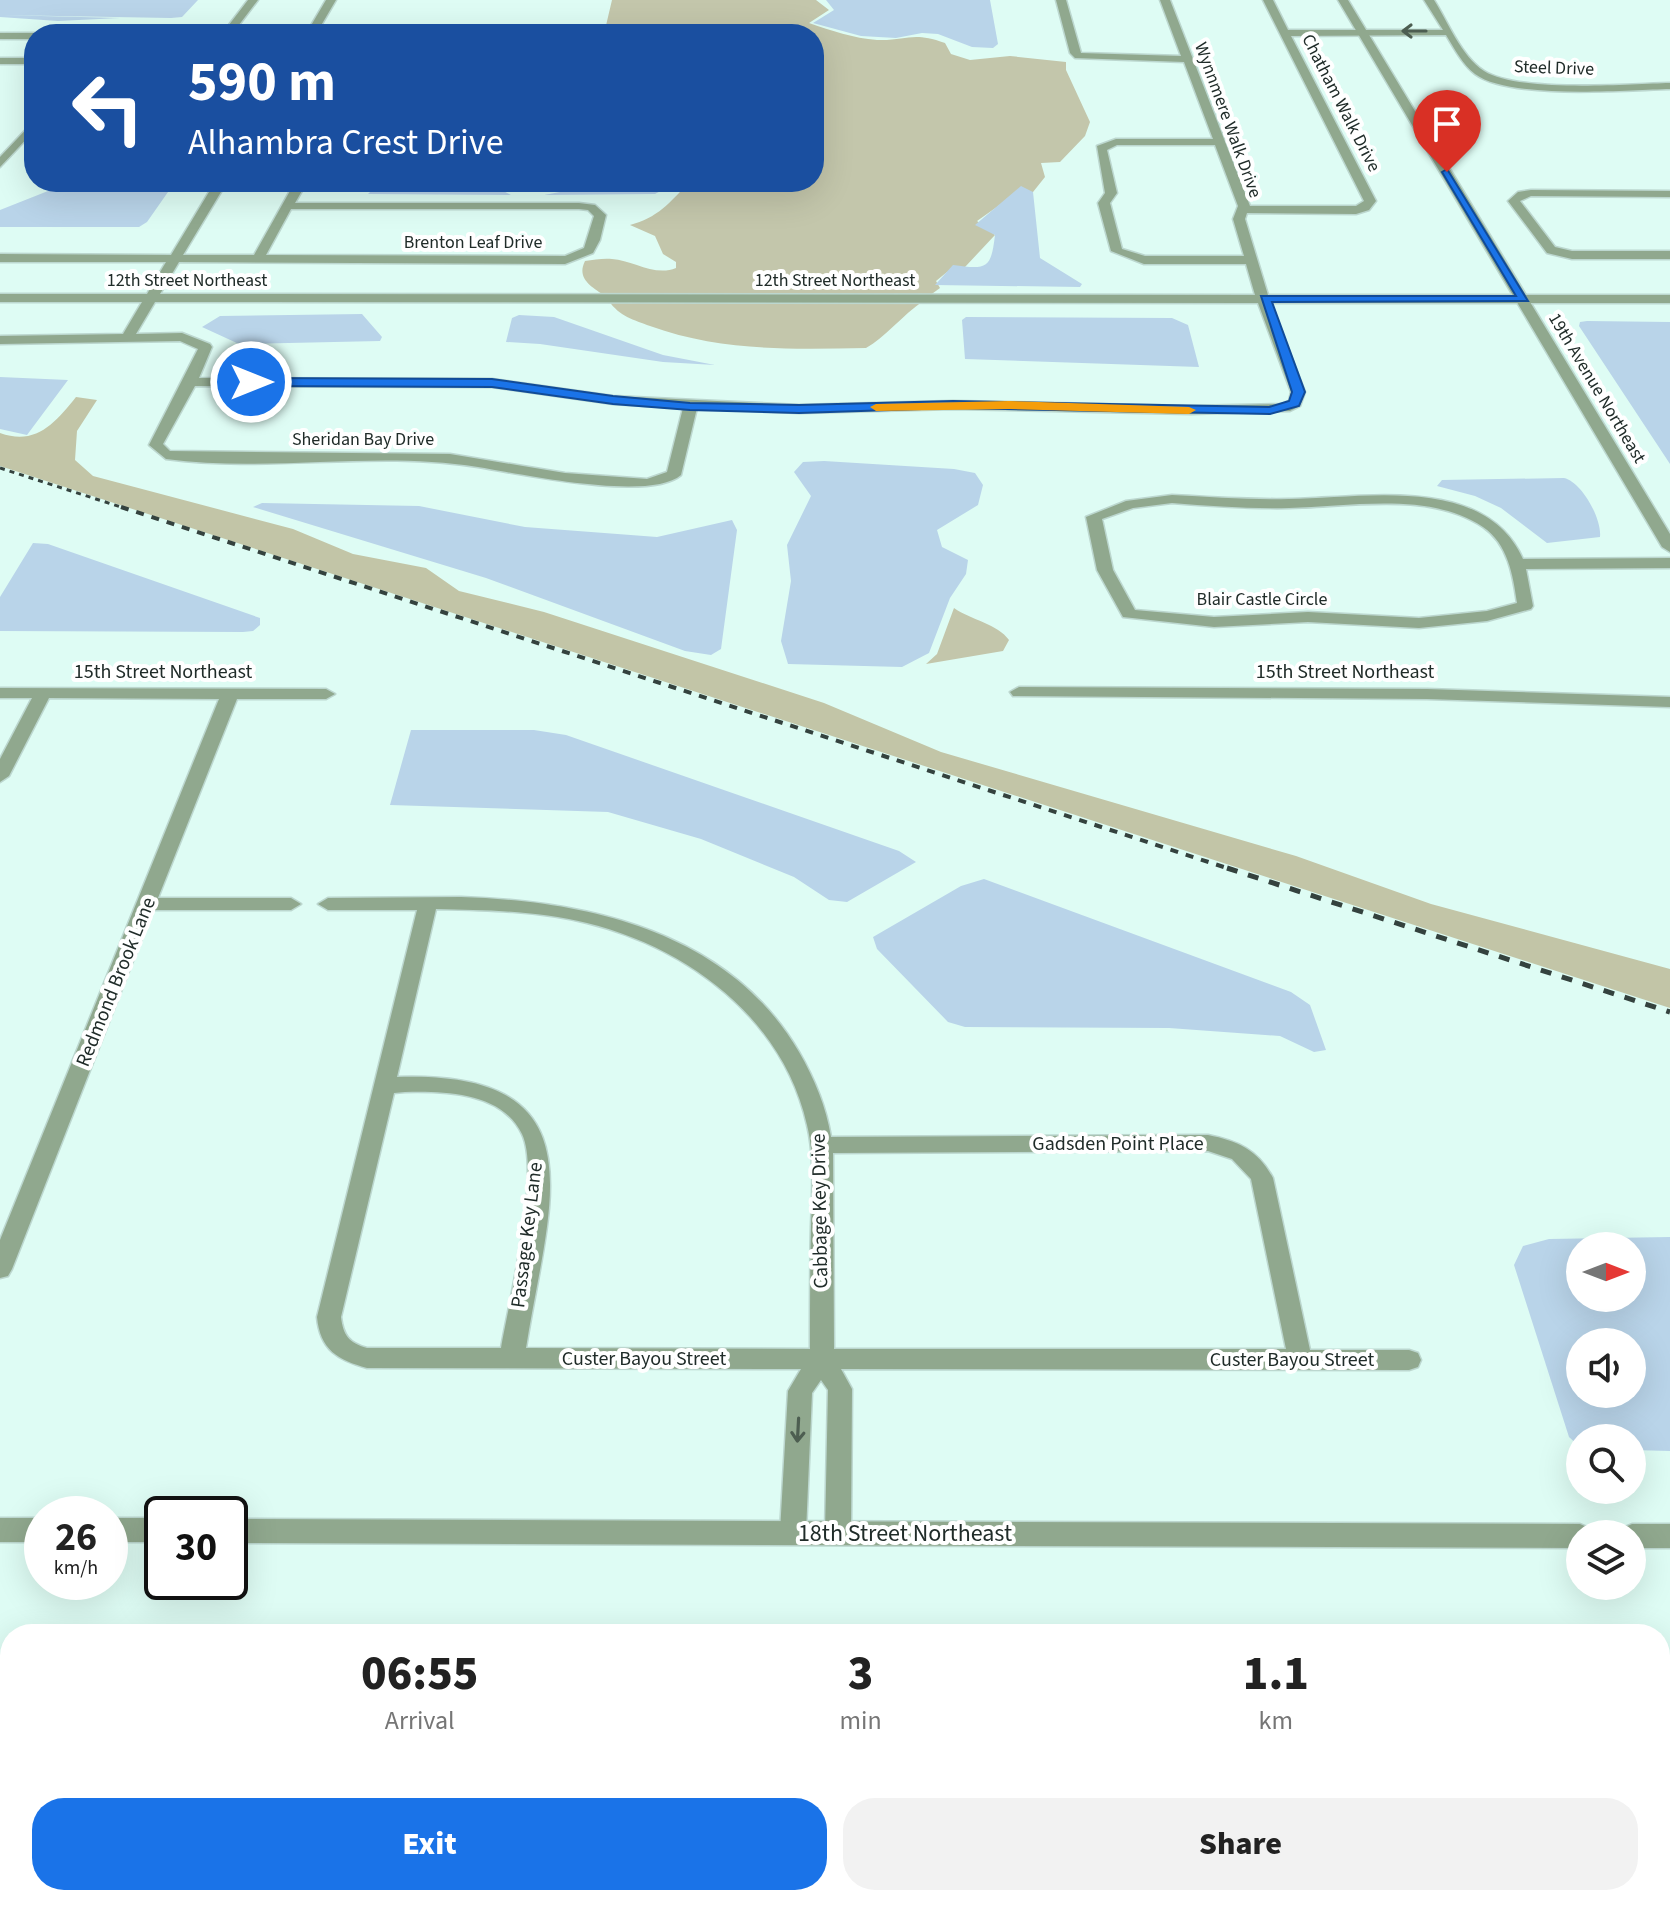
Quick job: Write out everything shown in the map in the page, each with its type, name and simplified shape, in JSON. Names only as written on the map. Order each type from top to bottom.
[{"type":"street","points":[[235,24],[253,0]]},
{"type":"street","points":[[317,24],[331,0]]},
{"type":"street","points":[[1061,0],[1075,53],[1079,56],[1187,59]]},
{"type":"street","name":"Wynnmere Walk Drive","points":[[690,407],[811,409],[1009,405],[1191,410],[1285,408],[1295,403],[1298,392],[1239,219],[1243,209],[1165,0]]},
{"type":"street","name":"Chatham Walk Drive","points":[[1243,209],[1356,210],[1369,205],[1268,0]]},
{"type":"street","name":"19th Avenue Northeast","points":[[1343,0],[1670,547]]},
{"type":"street","name":"Steel Drive","points":[[1429,0],[1447,33],[1479,73],[1498,82],[1534,86],[1670,86]]},
{"type":"street","name":"Chatham Walk Drive","points":[[1285,33],[1447,33]]},
{"type":"street","points":[[0,36],[24,36]]},
{"type":"street","points":[[3,61],[24,43]]},
{"type":"street","points":[[3,61],[24,61]]},
{"type":"street","points":[[0,164],[24,136]]},
{"type":"street","points":[[1219,142],[1116,142],[1101,148],[1111,193],[1104,203],[1117,251],[1144,260],[1252,260]]},
{"type":"street","points":[[127,338],[215,192]]},
{"type":"street","points":[[258,259],[296,192]]},
{"type":"street","points":[[1670,194],[1531,193],[1522,194],[1514,201],[1551,250],[1572,255],[1670,255]]},
{"type":"street","name":"Brenton Leaf Drive","points":[[0,258],[577,259],[591,251],[600,215],[591,207],[579,206],[288,206]]},
{"type":"street","name":"12th Street Northeast","points":[[0,298],[1670,299]]},
{"type":"street","name":"Sheridan Bay Drive","points":[[0,340],[182,337],[205,347],[156,445],[166,455],[450,458],[528,472],[648,483],[674,475],[690,407]]},
{"type":"street","points":[[190,382],[492,383],[690,407]]},
{"type":"street","name":"Blair Castle Circle","points":[[1172,499],[1266,504],[1366,501],[1446,506],[1469,511],[1489,524],[1519,564],[1525,606],[1487,616],[1419,623],[1308,617],[1214,622],[1129,614],[1105,570],[1094,517],[1131,504],[1172,499]]},
{"type":"street","points":[[1519,564],[1670,563]]},
{"type":"street","name":"15th Street Northeast","points":[[1019,692],[1380,693],[1670,702]]},
{"type":"street","name":"15th Street Northeast","points":[[0,693],[326,694]]},
{"type":"street","points":[[0,776],[43,693]]},
{"type":"street","name":"Redmond Brook Lane","points":[[0,1269],[230,694]]},
{"type":"street","points":[[147,904],[291,904]]},
{"type":"street","name":"Cabbage Key Drive","points":[[328,904],[517,906],[589,916],[642,934],[690,957],[754,1002],[783,1038],[807,1086],[821,1145],[822,1359],[840,1389],[838,1532]]},
{"type":"street","name":"Custer Bayou Street","points":[[428,904],[329,1317],[330,1337],[343,1351],[367,1358],[1409,1360]]},
{"type":"street","name":"Passage Key Lane","points":[[384,1085],[468,1087],[495,1097],[519,1114],[534,1135],[539,1167],[512,1358]]},
{"type":"street","name":"Gadsden Point Place","points":[[821,1145],[1208,1143],[1235,1148],[1252,1160],[1262,1178],[1300,1360]]},
{"type":"street","points":[[793,1532],[800,1391],[822,1359]]},
{"type":"street","points":[[0,1530],[24,1530]]},
{"type":"street","name":"18th Street Northeast","points":[[248,1531],[1566,1536]]},
{"type":"street","points":[[1646,1536],[1670,1536]]},
{"type":"green space","points":[[612,0],[816,0],[829,10],[809,23],[812,24],[606,24]]},
{"type":"green space","points":[[824,28],[877,40],[934,39],[945,43],[951,54],[970,60],[1010,56],[1066,62],[1066,70],[1090,122],[1085,136],[1060,162],[1041,163],[1045,177],[1033,192],[1011,197],[977,221],[995,235],[965,267],[947,272],[936,281],[940,288],[929,296],[605,296],[591,286],[582,273],[585,261],[620,260],[660,271],[676,268],[676,262],[663,254],[655,236],[630,225],[656,214],[679,192],[824,192]]},
{"type":"green space","points":[[609,301],[923,301],[866,348],[811,349],[704,341],[627,317]]},
{"type":"green space","points":[[76,397],[97,400],[77,431],[75,460],[93,476],[293,529],[353,554],[426,568],[459,591],[544,612],[824,703],[941,752],[1296,856],[1431,904],[1670,969],[1670,1008],[0,466],[0,433],[24,437],[44,430]]},
{"type":"green space","points":[[954,608],[1004,635],[1009,640],[1003,651],[926,664],[937,654]]},
{"type":"water","points":[[0,0],[198,0],[182,17],[171,18],[1,15],[120,18],[58,21],[0,17]]},
{"type":"water","points":[[826,0],[990,0],[998,44],[993,48],[972,47],[938,34],[922,33],[896,38],[861,36],[813,23],[834,10]]},
{"type":"water","points":[[1021,186],[1033,192],[1040,258],[1082,284],[1080,287],[935,285],[953,265],[974,267],[986,264],[992,254],[995,235],[975,225]]},
{"type":"water","points":[[45,192],[168,192],[147,222],[139,227],[0,227],[0,210]]},
{"type":"water","points":[[505,192],[511,195],[368,194]]},
{"type":"water","points":[[560,192],[659,192],[655,194],[544,195]]},
{"type":"water","points":[[362,314],[382,337],[380,341],[239,344],[202,327],[220,316]]},
{"type":"water","points":[[519,315],[554,317],[663,355],[715,365],[663,362],[506,342],[512,318]]},
{"type":"water","points":[[966,317],[1172,318],[1188,325],[1199,367],[965,359],[962,320]]},
{"type":"water","points":[[1580,322],[1670,322],[1670,464],[1579,326]]},
{"type":"water","points":[[0,377],[68,380],[27,435],[0,429]]},
{"type":"water","points":[[803,462],[954,469],[975,473],[983,485],[978,505],[937,530],[942,547],[968,560],[966,574],[950,598],[929,653],[902,667],[788,664],[781,641],[791,581],[787,545],[811,496],[794,472]]},
{"type":"water","points":[[1564,478],[1578,486],[1590,502],[1598,521],[1600,537],[1547,543],[1501,508],[1475,496],[1437,486],[1442,480]]},
{"type":"water","points":[[262,503],[419,506],[525,527],[657,537],[732,520],[737,530],[721,649],[711,655],[685,651],[486,578],[253,507]]},
{"type":"water","points":[[33,543],[48,544],[260,618],[260,625],[253,631],[243,632],[0,631],[0,597]]},
{"type":"water","points":[[411,730],[534,730],[566,735],[899,851],[916,862],[847,902],[829,900],[794,877],[701,839],[608,812],[390,805]]},
{"type":"water","points":[[984,879],[1291,992],[1310,1005],[1326,1050],[1314,1052],[1280,1036],[1169,1028],[965,1027],[948,1022],[877,949],[873,937],[961,886]]},
{"type":"water","points":[[1646,1237],[1670,1237],[1670,1451],[1646,1450],[1646,1424],[1566,1424],[1566,1428],[1514,1265],[1523,1246],[1549,1239],[1566,1239],[1566,1312],[1646,1312]]},
{"type":"railway","points":[[0,468],[127,509]]},
{"type":"railway","points":[[121,507],[1233,870]]},
{"type":"railway","points":[[1227,868],[1670,1012]]},
{"type":"slow traffic","points":[[876,407],[1009,405],[1189,410]]},
{"type":"route","points":[[251,382],[510,384],[613,400],[690,407],[849,409],[1037,405],[1145,410],[1285,408],[1295,403],[1298,392],[1266,309],[1265,299],[1524,299],[1447,172]]}]
